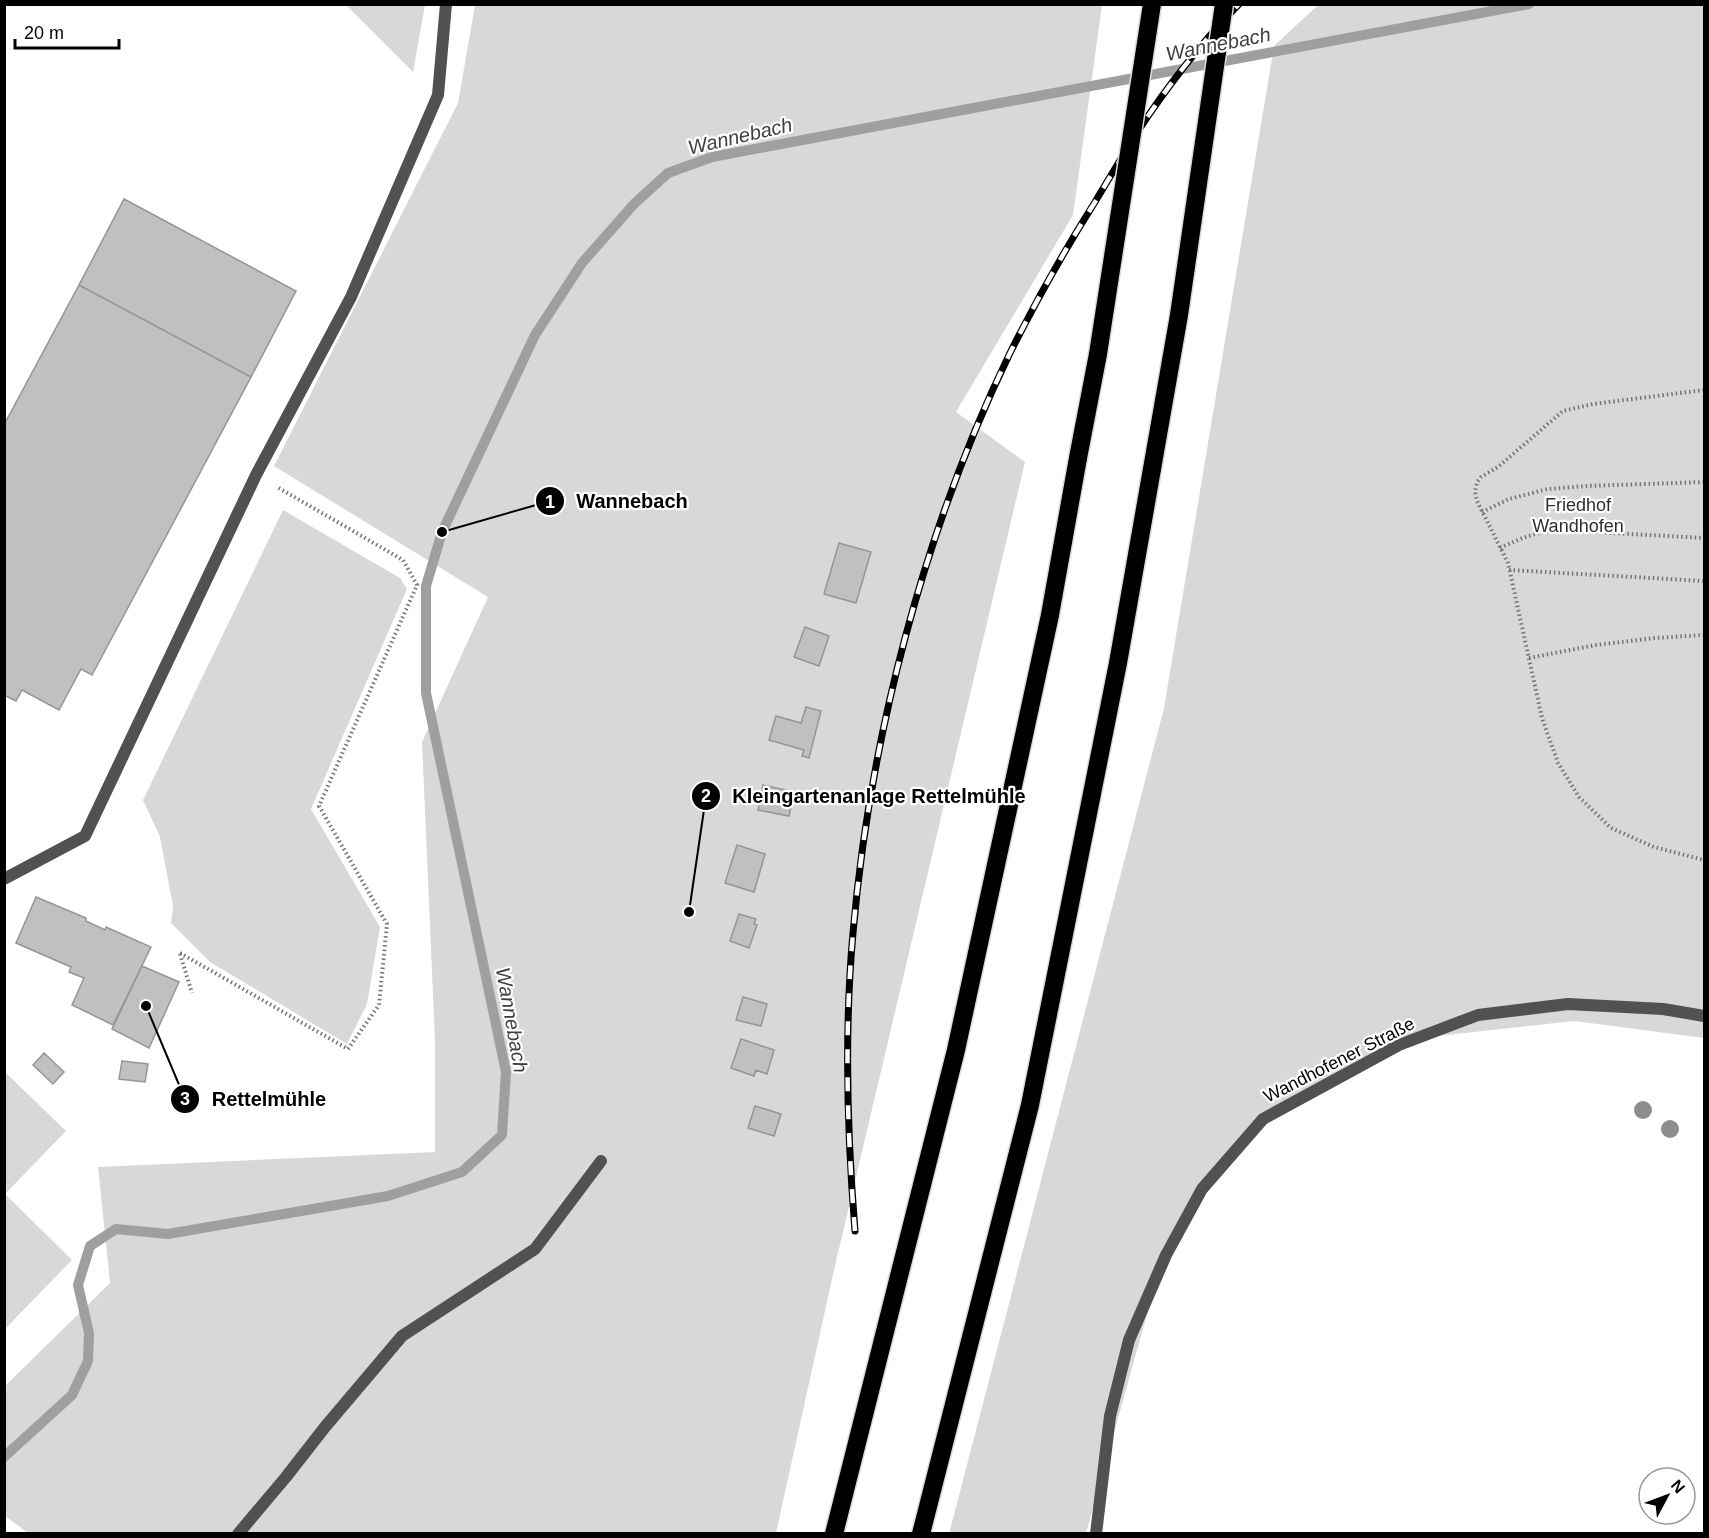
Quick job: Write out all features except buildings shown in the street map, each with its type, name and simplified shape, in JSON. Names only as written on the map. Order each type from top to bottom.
[{"type":"highway","points":[[834,1533],[956,1050],[1050,615],[1098,354],[1152,4]]},
{"type":"highway","points":[[921,1533],[1030,1106],[1118,663],[1179,315],[1224,4]]},
{"type":"street","points":[[4,879],[85,836],[256,475],[351,297],[438,95],[446,4]]},
{"type":"street","name":"Wandhofener Straße","points":[[1096,1533],[1110,1416],[1129,1340],[1166,1255],[1202,1189],[1263,1119],[1399,1045],[1478,1015],[1568,1004],[1663,1009],[1704,1016]]},
{"type":"street","points":[[238,1533],[402,1336],[535,1249],[601,1161]]},
{"type":"path","points":[[1704,390],[1593,404],[1563,411],[1498,467],[1480,477],[1476,482],[1475,492],[1482,512],[1508,563],[1542,718],[1558,763],[1579,797],[1611,828],[1654,847],[1704,860]]},
{"type":"path","points":[[192,993],[180,953],[348,1049],[379,1005],[387,924],[319,806],[417,585],[403,560],[256,475]]},
{"type":"path","points":[[1482,512],[1509,499],[1548,489],[1704,482]]},
{"type":"path","points":[[1500,548],[1522,537],[1557,530],[1704,538]]},
{"type":"path","points":[[1509,570],[1704,580]]},
{"type":"path","points":[[1529,658],[1596,645],[1704,634]]},
{"type":"green space","points":[[346,5],[425,5],[413,72]]},
{"type":"green space","points":[[475,5],[1102,5],[1073,215],[956,412],[1025,462],[834,1270],[776,1533],[28,1533],[5,1516],[4,1387],[110,1283],[98,1167],[435,1152],[435,1041],[422,742],[488,597],[274,466],[458,103]]},
{"type":"green space","name":"Friedhof Wandhofen","points":[[1318,5],[1704,5],[1704,1038],[1574,1021],[1401,1040],[1254,1122],[1163,1257],[1086,1533],[949,1534],[1164,708],[1274,46]]},
{"type":"green space","points":[[283,510],[400,578],[407,589],[311,809],[380,927],[367,1004],[347,1044],[210,962],[171,923],[173,906],[160,837],[143,800]]},
{"type":"green space","points":[[4,1071],[66,1131],[5,1194],[72,1260],[5,1329]]},
{"type":"waterway","name":"Wannebach","points":[[4,1457],[72,1395],[88,1361],[89,1333],[78,1285],[90,1246],[116,1229],[168,1234],[388,1196],[462,1172],[502,1135],[506,1072],[426,693],[426,586],[442,532],[535,335],[582,263],[634,204],[668,173],[712,157],[1529,4]]},
{"type":"railway","points":[[855,1231],[848,1082],[848,1007],[853,933],[861,859],[887,710],[927,563],[979,421],[1010,353],[1051,276],[1147,117],[1197,51],[1239,4]]},
{"type":"place","name":"Wannebach","points":[[442,532]]},
{"type":"place","name":"Kleingartenanlage Rettelmühle","points":[[689,912]]},
{"type":"place","name":"Rettelmühle","points":[[146,1006]]}]
